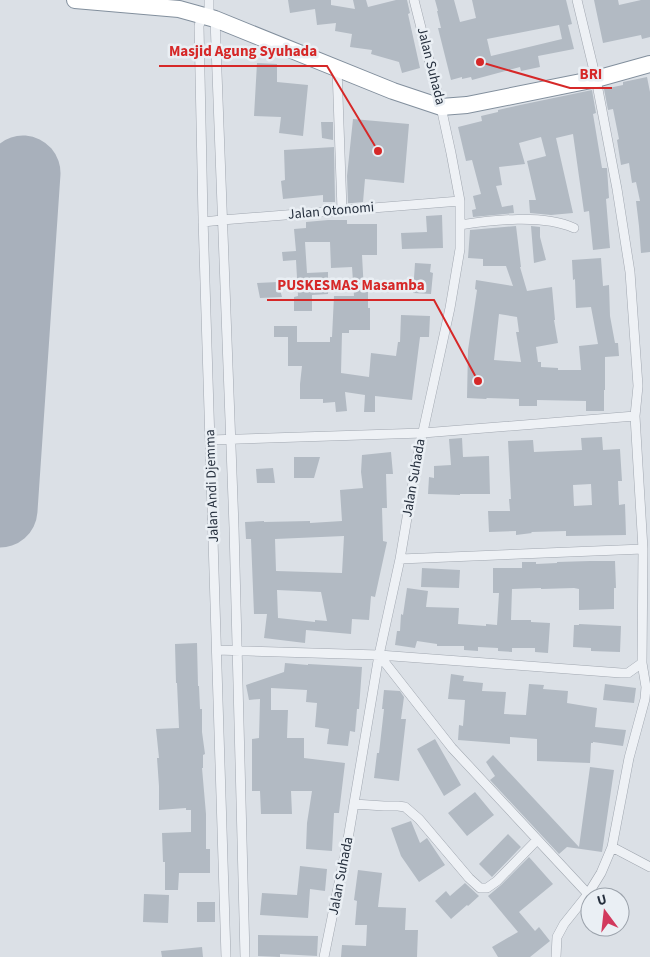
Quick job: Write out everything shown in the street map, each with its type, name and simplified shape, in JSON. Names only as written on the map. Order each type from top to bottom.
[{"type":"highway","points":[[75,0],[179,9],[209,17],[394,91],[441,107],[467,105],[596,79],[650,64]]},
{"type":"street","points":[[209,0],[209,17]]},
{"type":"street","name":"Jalan Suhada","points":[[324,957],[348,839],[379,655],[400,559],[460,249],[460,201],[441,107],[414,0]]},
{"type":"street","points":[[577,0],[596,79],[617,189],[630,272],[638,386],[635,416],[643,549],[642,663],[646,687],[645,699],[630,758],[612,847],[601,873],[592,887]]},
{"type":"street","name":"Jalan Andi Djemma","points":[[209,17],[222,220],[234,527],[245,957]]},
{"type":"street","name":"Jalan Andi Djemma","points":[[209,17],[198,26],[226,957]]},
{"type":"street","points":[[337,68],[342,210]]},
{"type":"street","name":"Jalan Otonomi","points":[[203,222],[460,201]]},
{"type":"street","points":[[460,225],[481,222],[537,220],[565,224],[574,228]]},
{"type":"street","points":[[210,440],[423,433],[635,416]]},
{"type":"street","points":[[400,559],[643,549]]},
{"type":"street","points":[[217,650],[379,655],[621,673],[628,673],[642,663]]},
{"type":"street","points":[[379,655],[452,748],[581,887]]},
{"type":"street","points":[[354,804],[405,807],[419,819],[469,878],[480,888],[487,888],[497,881],[537,840]]},
{"type":"street","points":[[612,847],[650,867]]},
{"type":"street","points":[[556,957],[557,937],[564,924],[580,904]]},
{"type":"street","points":[[226,925],[244,924]]},
{"type":"building","points":[[288,0],[331,0],[331,5],[355,9],[353,0],[366,0],[368,7],[396,0],[407,0],[410,13],[408,14],[420,68],[402,73],[399,62],[371,54],[372,50],[350,47],[352,34],[335,31],[336,23],[317,25],[315,9],[290,13]]},
{"type":"building","points":[[435,0],[454,0],[460,22],[476,18],[472,0],[566,0],[572,24],[568,25],[574,49],[538,56],[540,67],[521,71],[520,67],[472,80],[471,77],[462,79],[462,77],[451,80],[438,28],[441,28]],"holes":[[[559,25],[562,39],[491,56],[487,39]]]},
{"type":"building","points":[[594,0],[618,0],[619,5],[650,0],[650,37],[642,39],[641,35],[603,43]]},
{"type":"building","points":[[257,63],[277,64],[277,82],[308,85],[303,136],[279,133],[281,117],[254,116]]},
{"type":"building","points":[[647,77],[650,92],[650,252],[641,253],[636,201],[640,201],[636,182],[632,183],[629,163],[621,165],[617,140],[619,139],[613,109],[608,110],[604,89],[623,85],[623,82]]},
{"type":"building","points":[[592,90],[596,113],[593,114],[602,168],[607,168],[609,198],[606,199],[610,248],[593,250],[589,211],[584,212],[573,134],[556,138],[573,213],[551,215],[530,213],[529,200],[536,200],[527,161],[546,156],[541,137],[519,143],[525,164],[499,167],[502,185],[496,186],[502,207],[513,205],[514,213],[473,217],[472,210],[476,209],[473,196],[481,194],[472,160],[466,161],[458,127],[482,121],[481,116],[498,112],[498,110]]},
{"type":"building","points":[[353,119],[409,124],[404,183],[365,179],[363,202],[348,203],[347,176]]},
{"type":"building","points":[[321,122],[333,122],[333,140],[322,138]]},
{"type":"building","points":[[334,147],[335,202],[323,202],[323,195],[283,199],[281,181],[285,180],[284,150]]},
{"type":"building","points":[[442,215],[443,248],[402,249],[401,233],[427,232],[426,216]]},
{"type":"building","points":[[347,220],[347,224],[377,224],[377,255],[362,255],[364,292],[368,292],[368,308],[370,308],[370,330],[349,330],[349,333],[342,333],[341,373],[369,377],[371,353],[396,356],[398,342],[400,342],[401,315],[430,316],[429,337],[420,337],[412,400],[375,396],[375,412],[364,412],[365,395],[345,392],[347,411],[336,412],[335,402],[323,403],[323,399],[300,399],[302,366],[288,366],[288,337],[274,337],[274,326],[297,326],[297,342],[330,342],[330,337],[332,337],[334,296],[354,296],[352,267],[331,268],[330,242],[305,242],[307,273],[328,272],[328,294],[312,295],[312,311],[294,311],[294,297],[298,296],[296,260],[283,261],[282,252],[296,251],[294,229],[306,228],[306,222]]},
{"type":"building","points":[[516,226],[520,267],[527,291],[552,287],[554,320],[558,343],[536,347],[538,362],[541,362],[541,367],[558,368],[558,370],[581,370],[579,346],[598,344],[591,307],[576,308],[572,260],[601,258],[603,286],[609,285],[610,316],[615,343],[618,343],[619,356],[605,357],[604,411],[586,411],[586,401],[537,400],[537,406],[519,406],[519,399],[467,398],[468,350],[477,290],[475,289],[476,280],[513,286],[506,266],[483,266],[483,259],[468,258],[470,230]],"holes":[[[499,314],[517,317],[519,332],[516,332],[521,362],[494,360]]]},
{"type":"building","points":[[531,226],[540,227],[540,237],[546,260],[534,263]]},
{"type":"building","points":[[415,263],[431,264],[430,272],[433,273],[431,294],[413,293]]},
{"type":"building","points":[[278,282],[282,297],[260,298],[257,283]]},
{"type":"building","points":[[602,437],[603,450],[620,449],[622,481],[618,481],[619,505],[625,504],[626,535],[566,536],[566,531],[531,532],[516,535],[516,531],[489,532],[488,511],[510,511],[508,441],[533,440],[534,452],[582,450],[581,438]],"holes":[[[591,484],[592,505],[574,506],[573,485]]]},
{"type":"building","points":[[462,438],[463,457],[489,456],[490,494],[428,494],[429,477],[434,478],[434,466],[451,465],[449,439]]},
{"type":"building","points":[[391,452],[393,474],[386,474],[387,508],[382,508],[383,541],[387,542],[375,597],[371,596],[369,620],[352,619],[351,634],[306,630],[305,643],[264,638],[267,614],[254,614],[251,539],[246,539],[245,522],[310,521],[310,523],[342,521],[340,490],[363,488],[361,472],[362,455]],"holes":[[[344,536],[342,573],[276,571],[275,539]],[[277,590],[321,592],[327,621],[315,620],[315,622],[278,618]]]},
{"type":"building","points":[[294,457],[320,457],[314,478],[294,478]]},
{"type":"building","points":[[273,468],[275,483],[257,483],[256,469]]},
{"type":"building","points":[[615,561],[616,588],[614,588],[614,609],[579,610],[579,589],[574,588],[512,589],[511,620],[531,620],[531,622],[550,623],[548,653],[535,652],[535,648],[512,648],[512,652],[498,651],[498,648],[478,647],[478,651],[464,650],[464,646],[437,646],[437,644],[417,641],[415,648],[395,645],[397,631],[400,631],[401,614],[403,615],[407,588],[428,591],[426,607],[459,608],[458,624],[497,625],[499,593],[493,593],[493,568],[522,568],[522,562],[536,562],[536,564]]},
{"type":"building","points":[[422,568],[460,570],[459,588],[421,587]]},
{"type":"building","points":[[574,625],[621,626],[620,652],[591,651],[591,648],[573,647]]},
{"type":"building","points":[[197,643],[198,686],[200,709],[202,709],[202,732],[205,754],[203,755],[202,768],[206,814],[206,849],[210,849],[210,873],[179,873],[178,890],[165,890],[162,833],[191,832],[191,810],[186,810],[186,808],[159,810],[157,758],[159,758],[156,729],[179,728],[175,644]]},
{"type":"building","points":[[285,663],[362,667],[359,709],[357,709],[355,732],[350,731],[348,746],[327,744],[329,729],[315,727],[317,703],[306,702],[307,690],[271,688],[271,710],[288,710],[287,738],[304,738],[304,758],[345,763],[339,813],[334,813],[332,851],[306,849],[307,823],[312,791],[291,791],[292,814],[261,814],[260,791],[252,791],[252,739],[259,738],[260,699],[249,700],[246,685],[284,672]]},
{"type":"building","points":[[451,674],[464,676],[463,681],[483,683],[482,691],[506,692],[504,714],[526,715],[529,684],[544,685],[543,689],[568,691],[567,703],[597,708],[595,727],[626,730],[623,746],[591,743],[590,763],[537,761],[537,739],[510,737],[510,744],[458,740],[459,725],[463,726],[465,700],[448,699]]},
{"type":"building","points":[[605,684],[636,688],[634,703],[603,700]]},
{"type":"building","points":[[384,690],[400,691],[404,697],[401,719],[406,719],[399,781],[374,778],[384,709],[382,709]]},
{"type":"building","points":[[435,739],[461,785],[444,796],[417,749]]},
{"type":"building","points":[[493,755],[579,847],[590,767],[614,770],[602,852],[567,847],[559,854],[490,780],[495,776],[486,762]]},
{"type":"building","points":[[475,792],[494,815],[467,836],[448,813]]},
{"type":"building","points":[[411,821],[420,843],[427,838],[445,865],[419,882],[401,856],[391,828]]},
{"type":"building","points":[[508,834],[521,847],[492,877],[479,864]]},
{"type":"building","points":[[529,857],[553,884],[519,912],[535,931],[539,927],[550,941],[530,957],[498,957],[492,947],[518,932],[488,896]]},
{"type":"building","points":[[300,866],[327,869],[325,891],[310,889],[308,918],[260,915],[262,893],[297,895]]},
{"type":"building","points":[[358,870],[382,873],[378,907],[406,908],[405,930],[418,930],[417,957],[341,957],[342,945],[366,946],[367,925],[355,925],[357,901],[354,900]]},
{"type":"building","points":[[465,883],[479,896],[451,919],[435,901],[446,891],[450,896]]},
{"type":"building","points":[[144,894],[169,895],[168,923],[143,922]]},
{"type":"building","points":[[197,902],[215,902],[215,922],[197,922]]},
{"type":"building","points":[[258,935],[318,936],[317,956],[280,954],[280,957],[258,956]]},
{"type":"building","points":[[202,947],[203,957],[162,957],[161,951]]},
{"type":"taxiway","points":[[0,313],[14,314]]},
{"type":"runway","points":[[0,510],[23,173]]},
{"type":"place","name":"BRI","points":[[480,62]]},
{"type":"place","name":"Masjid Agung Syuhada","points":[[378,151]]},
{"type":"place","name":"PUSKESMAS Masamba","points":[[478,381]]}]
